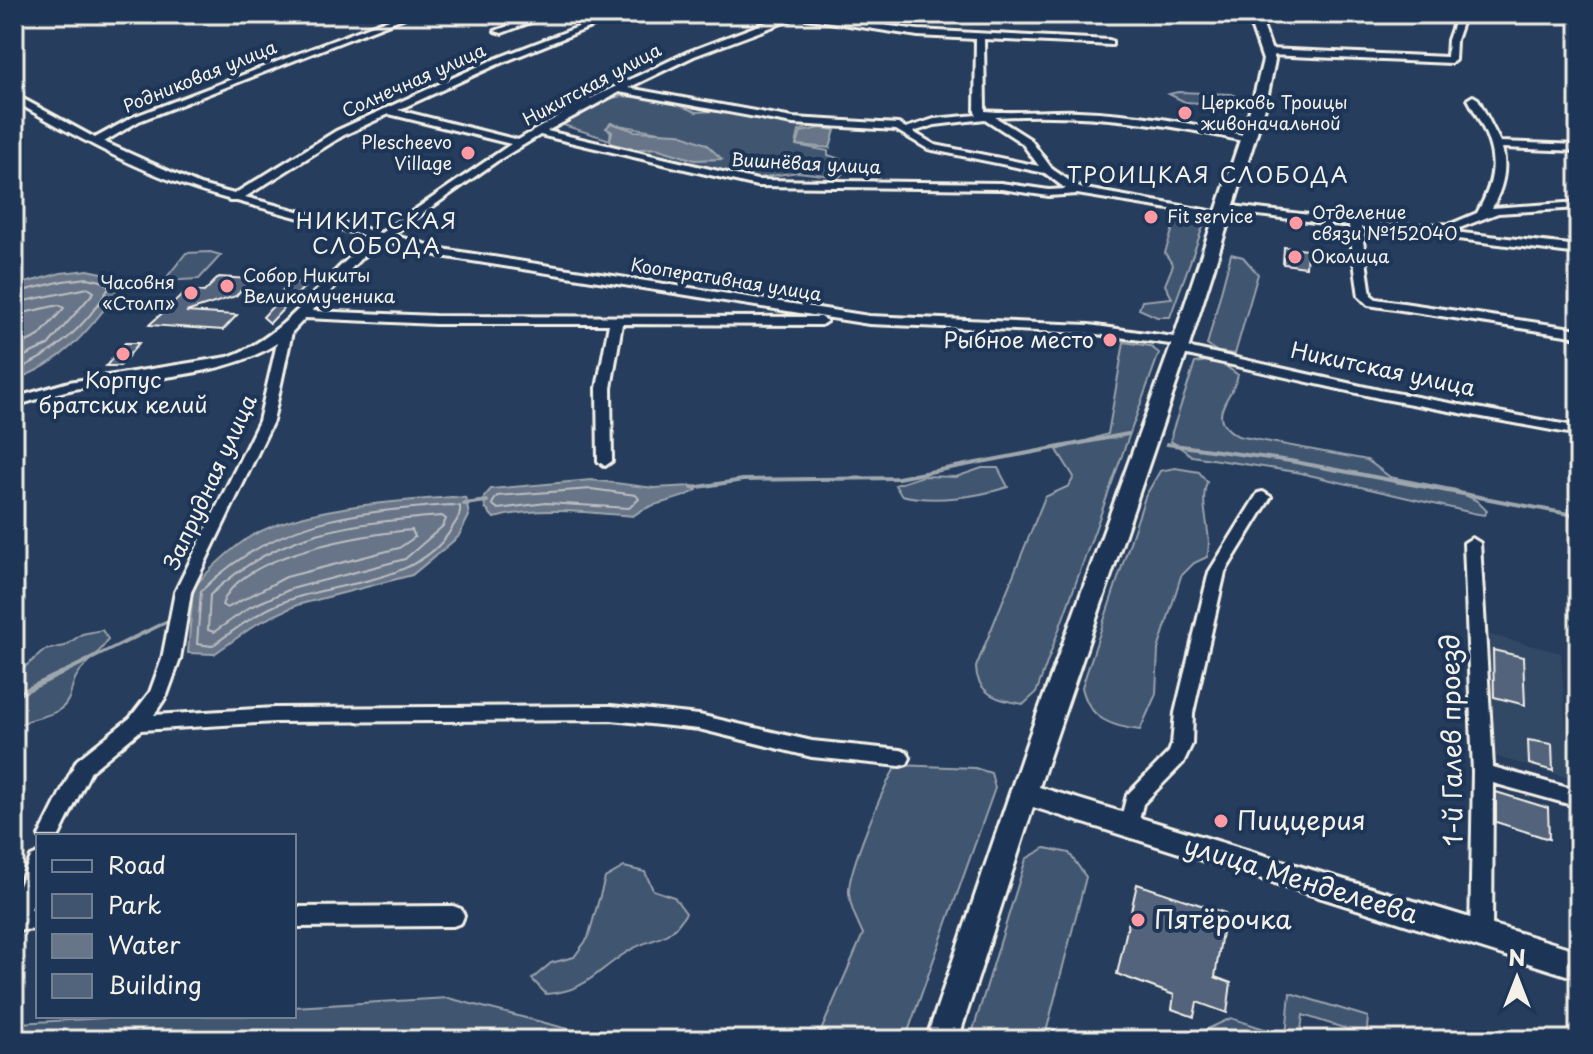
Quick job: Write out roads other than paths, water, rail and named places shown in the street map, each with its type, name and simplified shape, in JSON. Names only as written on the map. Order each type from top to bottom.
[{"type":"main road","points":[[942,1040],[1023,793],[1180,346],[1268,74],[1268,52],[1253,14]]},
{"type":"main road","name":"улица Менделеева","points":[[1023,793],[1579,965]]},
{"type":"street","name":"Родниковая улица","points":[[96,142],[136,119],[409,14]]},
{"type":"street","points":[[499,31],[548,14]]},
{"type":"street","name":"Солнечная улица","points":[[233,199],[315,146],[493,63],[619,14]]},
{"type":"street","points":[[1268,52],[1451,60],[1452,40],[1461,14]]},
{"type":"street","points":[[793,15],[918,33],[1109,43]]},
{"type":"street","name":"Никитская улица","points":[[379,238],[538,132],[701,50],[793,15]]},
{"type":"street","points":[[980,36],[982,73],[977,99],[983,116],[1026,141],[1048,171],[1077,191],[1222,212],[1579,250]]},
{"type":"street","name":"Вишнёвая улица","points":[[620,89],[793,121],[887,125],[905,131],[934,122],[1045,113],[1174,122],[1247,139]]},
{"type":"street","name":"Кооперативная улица","points":[[14,97],[96,142],[185,183],[233,199],[441,252],[869,320],[1089,329],[1180,346]]},
{"type":"street","points":[[1473,99],[1498,145],[1500,185],[1482,216]]},
{"type":"street","points":[[389,111],[520,143]]},
{"type":"street","points":[[905,131],[932,147],[1048,171]]},
{"type":"street","name":"Вишнёвая улица","points":[[538,132],[757,183],[1001,186],[1049,193],[1077,191]]},
{"type":"street","points":[[1498,145],[1579,148]]},
{"type":"street","points":[[1403,229],[1453,227],[1496,210],[1579,205]]},
{"type":"street","points":[[1355,226],[1365,296],[1372,302],[1579,333]]},
{"type":"street","points":[[17,404],[69,386],[231,361],[253,353],[286,331],[358,254],[379,238]]},
{"type":"street","points":[[302,314],[435,320],[869,320]]},
{"type":"street","points":[[605,461],[604,388],[616,320]]},
{"type":"street","name":"Запрудная улица","points":[[50,834],[84,766],[137,723],[158,695],[180,608],[266,421],[286,331]]},
{"type":"street","name":"Никитская улица","points":[[1180,346],[1379,394],[1579,431]]},
{"type":"street","points":[[1129,826],[1134,801],[1176,757],[1182,744],[1184,713],[1217,572],[1263,497]]},
{"type":"street","name":"1-й Галев проезд","points":[[1472,543],[1483,772],[1481,935]]},
{"type":"street","points":[[137,723],[275,715],[611,713],[699,722],[812,749],[900,758]]},
{"type":"street","points":[[1483,772],[1579,799]]},
{"type":"street","points":[[20,921],[36,869]]},
{"type":"street","points":[[296,917],[453,916]]},
{"type":"water","points":[[611,123],[635,131],[678,133],[706,144],[722,159],[695,160],[656,148],[625,150],[614,146],[610,140],[612,132],[606,128]]},
{"type":"water","points":[[820,128],[835,130],[830,148],[797,145],[801,132]]},
{"type":"water","points":[[88,270],[111,275],[120,284],[118,291],[73,344],[46,365],[14,380],[14,286],[61,273]]},
{"type":"water","points":[[591,480],[654,488],[693,486],[697,490],[633,516],[545,511],[494,518],[485,508],[484,497],[491,489]]},
{"type":"water","points":[[466,498],[469,516],[458,537],[412,575],[297,605],[258,623],[214,654],[188,653],[193,588],[221,559],[253,535],[275,525],[324,512]]},
{"type":"waterway","points":[[692,488],[743,480],[898,478],[1128,434]]},
{"type":"waterway","points":[[1167,444],[1290,461],[1579,516]]},
{"type":"waterway","points":[[464,504],[487,501]]},
{"type":"waterway","points":[[58,675],[174,618]]},
{"type":"waterway","points":[[14,696],[62,673]]},
{"type":"place","name":"Церковь Троицы живоначальной","points":[[1185,113]]},
{"type":"place","name":"Plescheevo Village","points":[[468,153]]},
{"type":"place","name":"Fit service","points":[[1151,217]]},
{"type":"place","name":"Отделение связи №152040","points":[[1296,223]]},
{"type":"place","name":"Околица","points":[[1295,257]]},
{"type":"place","name":"Собор Никиты Великомученика","points":[[227,286]]},
{"type":"place","name":"Часовня «Столп»","points":[[191,293]]},
{"type":"place","name":"Рыбное место","points":[[1110,340]]},
{"type":"place","name":"Корпус братских келий","points":[[123,354]]},
{"type":"place","name":"Пиццерия","points":[[1221,821]]},
{"type":"place","name":"Пятёрочка","points":[[1138,920]]},
{"type":"district","name":"ТРОИЦКАЯ СЛОБОДА","points":[[1208,175]]},
{"type":"district","name":"НИКИТСКАЯ СЛОБОДА","points":[[377,234]]}]
